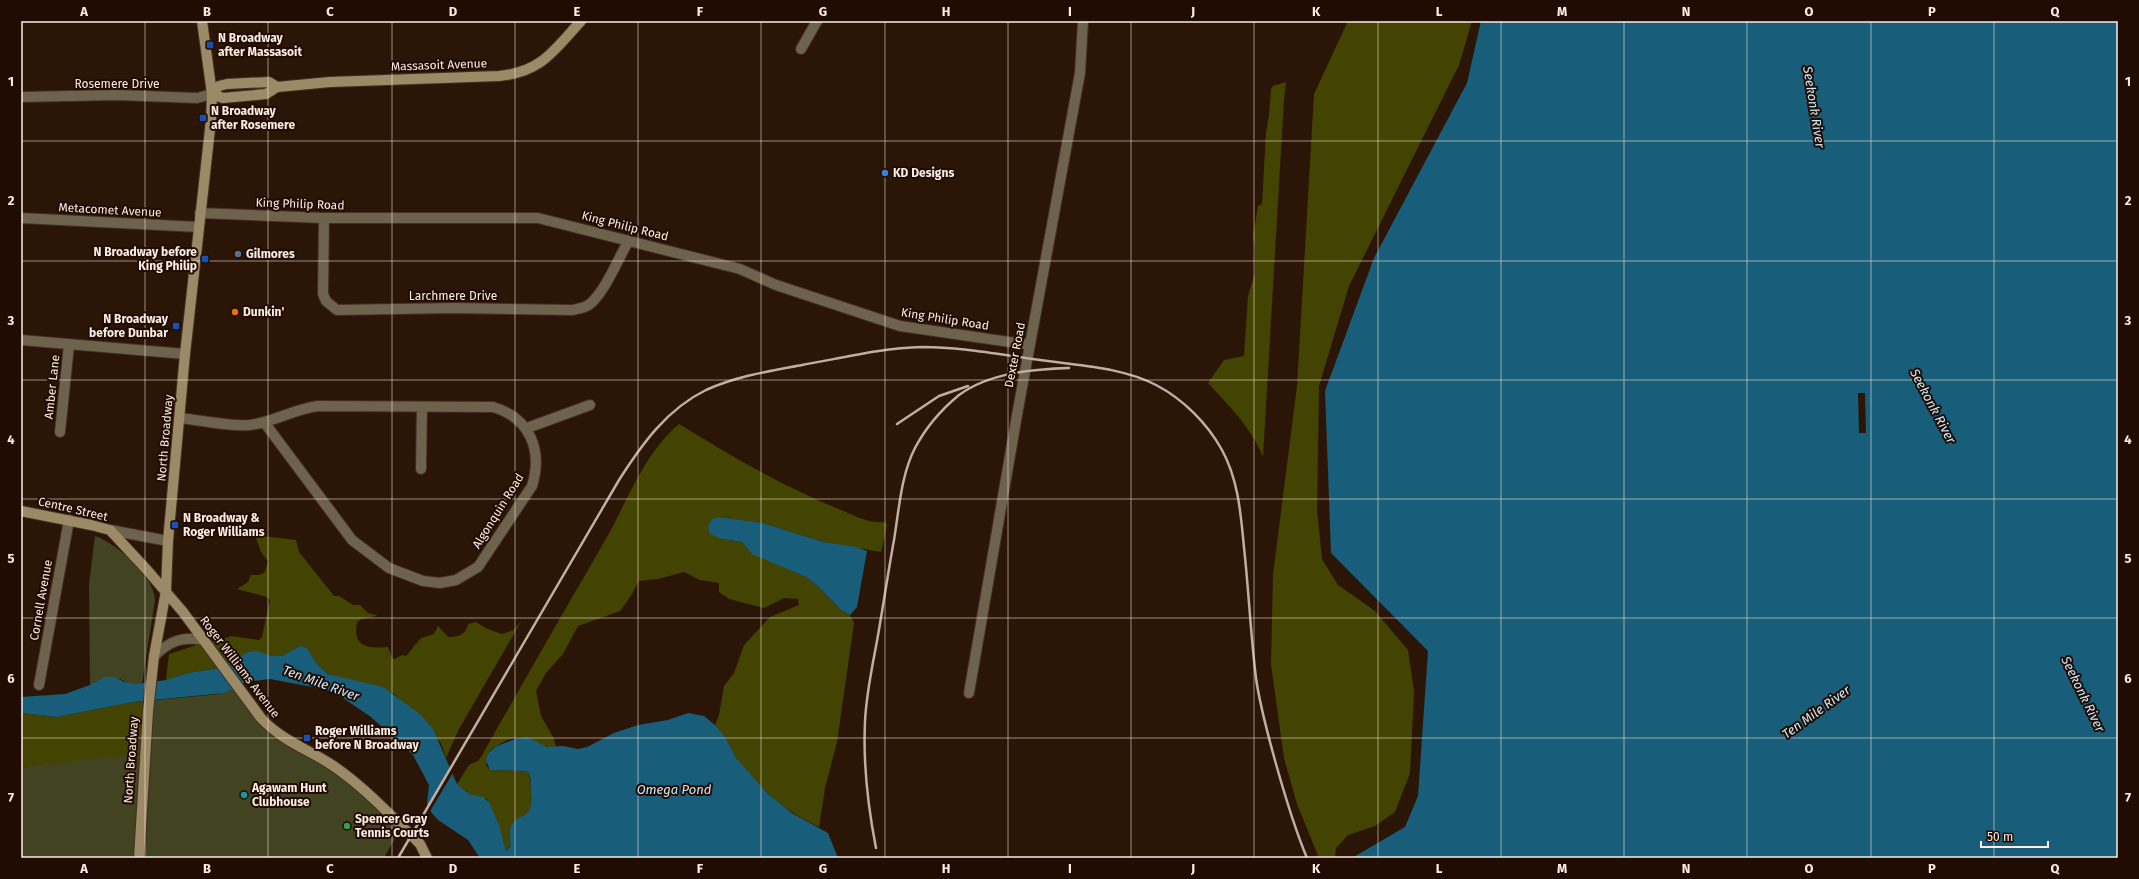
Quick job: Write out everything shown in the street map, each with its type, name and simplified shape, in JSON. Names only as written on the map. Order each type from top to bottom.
[{"type":"main road","name":"North Broadway","points":[[139,858],[151,680],[166,591],[168,541],[185,354],[211,120],[212,94],[202,21]]},
{"type":"main road","name":"Massasoit Avenue","points":[[212,94],[223,98],[266,94],[277,87],[330,82],[499,76],[520,73],[534,68],[544,60],[581,21]]},
{"type":"main road","name":"Centre Street","points":[[21,511],[69,520],[110,530],[166,591]]},
{"type":"main road","name":"Roger Williams Avenue","points":[[166,591],[261,718],[273,731],[331,764],[348,777],[420,844],[427,858]]},
{"type":"street","points":[[802,49],[817,21]]},
{"type":"street","name":"Dexter Road","points":[[969,693],[1030,345],[1080,73],[1083,21]]},
{"type":"street","name":"Rosemere Drive","points":[[21,97],[116,95],[197,98],[212,94]]},
{"type":"street","name":"King Philip Road","points":[[200,213],[324,218],[538,218],[742,269],[776,285],[900,326],[1030,345]]},
{"type":"street","name":"Metacomet Avenue","points":[[21,218],[198,227]]},
{"type":"street","name":"Larchmere Drive","points":[[324,218],[324,294],[326,301],[338,310],[455,308],[572,310],[582,308],[589,305],[598,295],[629,240]]},
{"type":"street","points":[[21,340],[185,354]]},
{"type":"street","name":"Amber Lane","points":[[60,432],[69,345]]},
{"type":"street","points":[[180,418],[249,425],[264,422],[295,410],[318,406],[493,407],[502,410],[527,428],[590,405]]},
{"type":"street","points":[[421,469],[422,407]]},
{"type":"street","name":"Algonquin Road","points":[[264,422],[352,540],[389,568],[423,581],[440,583],[456,580],[478,567],[532,486],[536,474],[536,460],[527,428]]},
{"type":"street","name":"Cornell Avenue","points":[[39,685],[69,520]]},
{"type":"street","points":[[110,530],[168,541]]},
{"type":"street","points":[[154,656],[165,646],[176,640],[190,637],[204,640]]},
{"type":"green space","points":[[95,536],[113,546],[133,562],[149,581],[153,591],[155,600],[142,684],[131,684],[120,679],[90,685],[89,584]]},
{"type":"green space","points":[[239,686],[279,732],[326,758],[402,825],[384,858],[21,858],[21,767],[43,764],[147,701],[219,694]]},
{"type":"shaded area","points":[[1348,21],[1472,21],[1459,65],[1349,286],[1319,386],[1317,510],[1322,559],[1338,585],[1375,611],[1408,650],[1414,692],[1410,773],[1395,812],[1375,826],[1348,835],[1336,848],[1335,858],[1319,858],[1297,804],[1284,758],[1271,664],[1273,575],[1297,386],[1314,94]]},
{"type":"shaded area","points":[[1286,82],[1263,457],[1246,427],[1208,383],[1224,360],[1244,356],[1248,296],[1255,273],[1255,249],[1253,237],[1258,206],[1262,204],[1266,133],[1271,89],[1273,86]]},
{"type":"shaded area","points":[[679,424],[778,481],[857,517],[868,521],[885,522],[887,525],[881,552],[823,542],[763,523],[719,517],[722,539],[742,542],[752,553],[806,577],[818,586],[841,610],[850,615],[854,623],[837,742],[825,788],[819,827],[795,814],[763,789],[745,770],[715,725],[719,715],[724,686],[734,673],[744,645],[770,617],[799,605],[798,599],[784,598],[764,608],[729,599],[719,592],[719,583],[700,580],[684,572],[658,579],[639,581],[620,611],[578,626],[563,654],[546,673],[536,691],[541,716],[553,737],[556,747],[547,747],[527,738],[519,737],[504,742],[488,753],[486,765],[490,770],[524,771],[528,772],[530,777],[530,808],[525,815],[514,822],[510,828],[510,846],[506,851],[500,827],[487,799],[469,794],[457,784],[469,765],[478,761],[481,757],[611,531],[645,466],[666,437]]},
{"type":"shaded area","points":[[255,535],[296,540],[299,552],[334,596],[339,596],[353,605],[360,605],[368,613],[377,615],[357,622],[356,630],[359,641],[368,647],[388,647],[392,658],[395,659],[402,655],[406,656],[421,638],[434,634],[438,626],[448,637],[461,635],[467,628],[468,624],[476,622],[485,628],[502,634],[514,630],[522,620],[459,729],[446,758],[441,743],[393,693],[328,674],[317,664],[307,648],[300,646],[282,656],[234,660],[219,668],[188,673],[166,680],[169,654],[206,642],[209,645],[213,640],[221,640],[231,636],[259,640],[262,637],[270,600],[267,597],[237,589],[248,582],[251,575],[259,575],[265,572],[268,561],[261,552]]},
{"type":"shaded area","points":[[147,701],[135,754],[21,767],[21,713],[57,717],[133,702]]},
{"type":"water","points":[[1481,21],[2114,21],[2118,23],[2118,858],[1352,858],[1405,827],[1418,796],[1428,651],[1331,553],[1325,391],[1374,258],[1467,83]]},
{"type":"water","points":[[719,517],[763,523],[823,542],[856,547],[867,551],[857,607],[850,615],[841,610],[818,586],[806,577],[752,554],[742,542],[722,539],[710,534],[708,526],[712,519]]},
{"type":"water","name":"Omega Pond","points":[[300,646],[307,648],[317,664],[328,674],[383,687],[421,715],[433,729],[457,784],[469,794],[483,797],[489,802],[500,827],[506,851],[510,847],[509,830],[513,822],[528,813],[530,808],[530,779],[528,772],[524,771],[490,770],[486,761],[488,753],[497,746],[518,738],[527,737],[547,747],[563,746],[578,749],[587,747],[614,733],[638,725],[668,720],[688,713],[704,716],[715,725],[725,737],[736,758],[768,794],[792,813],[828,833],[838,858],[480,858],[468,840],[438,820],[431,812],[427,804],[429,785],[413,755],[371,717],[337,694],[323,689],[270,679],[246,682],[224,693],[133,702],[57,717],[21,713],[21,697],[65,694],[90,685],[105,677],[114,677],[125,682],[137,684],[166,680],[188,673],[219,668],[248,652],[257,651],[271,656],[282,656]]},
{"type":"pier","points":[[1858,393],[1865,393],[1866,433],[1859,433]]},
{"type":"pier","points":[[452,766],[454,771],[429,813],[427,809]]},
{"type":"railway","points":[[398,858],[619,480],[646,441],[667,417],[692,398],[706,390],[730,381],[766,372],[862,354],[892,349],[922,347],[954,348],[1117,371],[1143,379],[1176,397],[1194,413],[1209,430],[1222,450],[1233,475],[1239,502],[1254,663],[1264,721],[1286,800],[1307,858]]},
{"type":"railway","points":[[876,848],[868,801],[865,770],[866,712],[901,493],[910,458],[919,441],[940,413],[959,395],[971,388],[997,377],[1026,371],[1069,368]]},
{"type":"railway","points":[[897,424],[939,396],[968,386]]},
{"type":"place","name":"N Broadway after Massasoit","points":[[210,45]]},
{"type":"place","name":"N Broadway after Rosemere","points":[[203,118]]},
{"type":"place","name":"KD Designs","points":[[885,173]]},
{"type":"place","name":"Gilmores","points":[[238,254]]},
{"type":"place","name":"N Broadway before King Philip","points":[[205,259]]},
{"type":"place","name":"Dunkin'","points":[[235,312]]},
{"type":"place","name":"N Broadway before Dunbar","points":[[176,326]]},
{"type":"place","name":"N Broadway & Roger Williams","points":[[175,525]]},
{"type":"place","name":"Roger Williams before N Broadway","points":[[307,738]]},
{"type":"place","name":"Agawam Hunt Clubhouse","points":[[244,795]]},
{"type":"place","name":"Spencer Gray Tennis Courts","points":[[347,826]]},
{"type":"water label","name":"Seekonk River","points":[[1814,107]]},
{"type":"water label","name":"Seekonk River","points":[[1933,406]]},
{"type":"water label","name":"Ten Mile River","points":[[321,683]]},
{"type":"water label","name":"Seekonk River","points":[[2083,694]]},
{"type":"water label","name":"Ten Mile River","points":[[1816,712]]}]
